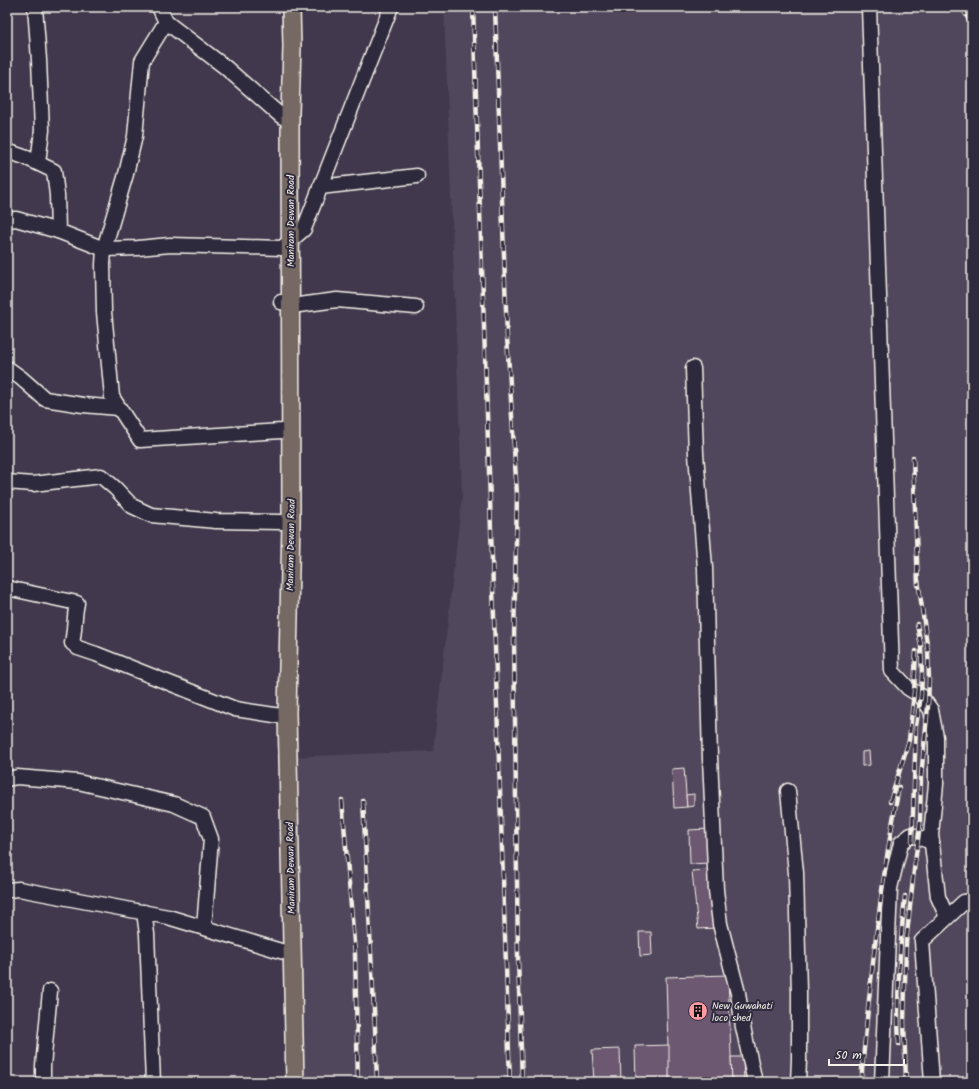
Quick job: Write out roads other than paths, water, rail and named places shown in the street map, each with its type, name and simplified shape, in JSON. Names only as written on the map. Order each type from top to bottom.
[{"type":"main road","name":"Maniram Dewan Road","points":[[282,7],[285,118],[286,430],[291,521],[283,640]]},
{"type":"main road","name":"Maniram Dewan Road","points":[[285,118],[292,46],[291,7]]},
{"type":"main road","name":"Maniram Dewan Road","points":[[286,430],[282,522],[282,716],[288,951],[295,1082]]},
{"type":"main road","name":"Maniram Dewan Road","points":[[287,1082],[288,951]]},
{"type":"street","points":[[35,7],[40,60],[42,130],[38,163]]},
{"type":"street","points":[[159,7],[166,22],[225,68],[285,118]]},
{"type":"street","points":[[7,220],[16,219],[58,231],[104,249],[170,245],[286,244],[304,229],[391,7]]},
{"type":"street","points":[[869,7],[892,671],[908,688],[921,696],[931,710],[936,737],[936,784],[931,835],[938,897],[948,917]]},
{"type":"street","points":[[166,22],[142,61],[136,136],[104,249],[103,265],[105,319],[112,397],[140,440],[286,430]]},
{"type":"street","points":[[7,151],[54,171],[57,195],[58,231]]},
{"type":"street","points":[[320,187],[417,176]]},
{"type":"street","points":[[285,303],[299,305],[337,300],[416,306]]},
{"type":"street","points":[[7,368],[22,378],[45,399],[83,405],[119,408]]},
{"type":"street","points":[[693,368],[696,454],[705,568],[710,764],[716,890],[720,924],[738,992],[743,1027],[755,1082]]},
{"type":"street","points":[[7,482],[33,484],[101,476],[132,506],[152,515],[216,521],[282,522]]},
{"type":"street","points":[[7,588],[77,603],[72,642],[78,648],[236,709],[282,716]]},
{"type":"street","points":[[7,779],[18,777],[78,782],[174,804],[203,817],[211,839],[204,928]]},
{"type":"street","points":[[788,791],[796,873],[799,993],[798,1082]]},
{"type":"street","points":[[882,1082],[890,888],[901,843],[910,835],[932,842]]},
{"type":"street","points":[[7,894],[19,889],[168,916],[204,928],[288,951]]},
{"type":"street","points":[[932,1082],[922,941],[964,902],[972,901]]},
{"type":"street","points":[[144,912],[147,934],[153,1082]]},
{"type":"street","points":[[43,1082],[43,1066],[50,992]]},
{"type":"railway","points":[[473,7],[510,1082]]},
{"type":"railway","points":[[495,7],[507,337],[517,495],[514,639],[518,958],[522,1082]]},
{"type":"railway","points":[[962,7],[972,26]]},
{"type":"railway","points":[[913,457],[918,585]]},
{"type":"railway","points":[[906,1082],[904,1022],[906,943],[920,824],[921,777],[929,680],[928,651],[918,580]]},
{"type":"railway","points":[[912,843],[916,726],[921,696],[922,674],[921,646],[917,624]]},
{"type":"railway","points":[[890,802],[909,740],[914,692],[916,651]]},
{"type":"railway","points":[[862,1082],[865,1034],[877,928],[899,787]]},
{"type":"railway","points":[[342,800],[355,954],[358,1082]]},
{"type":"railway","points":[[363,801],[377,1082]]},
{"type":"railway","points":[[899,1044],[899,970],[905,896]]},
{"type":"place","name":"New Guwahati loco shed","points":[[698,1011]]}]
